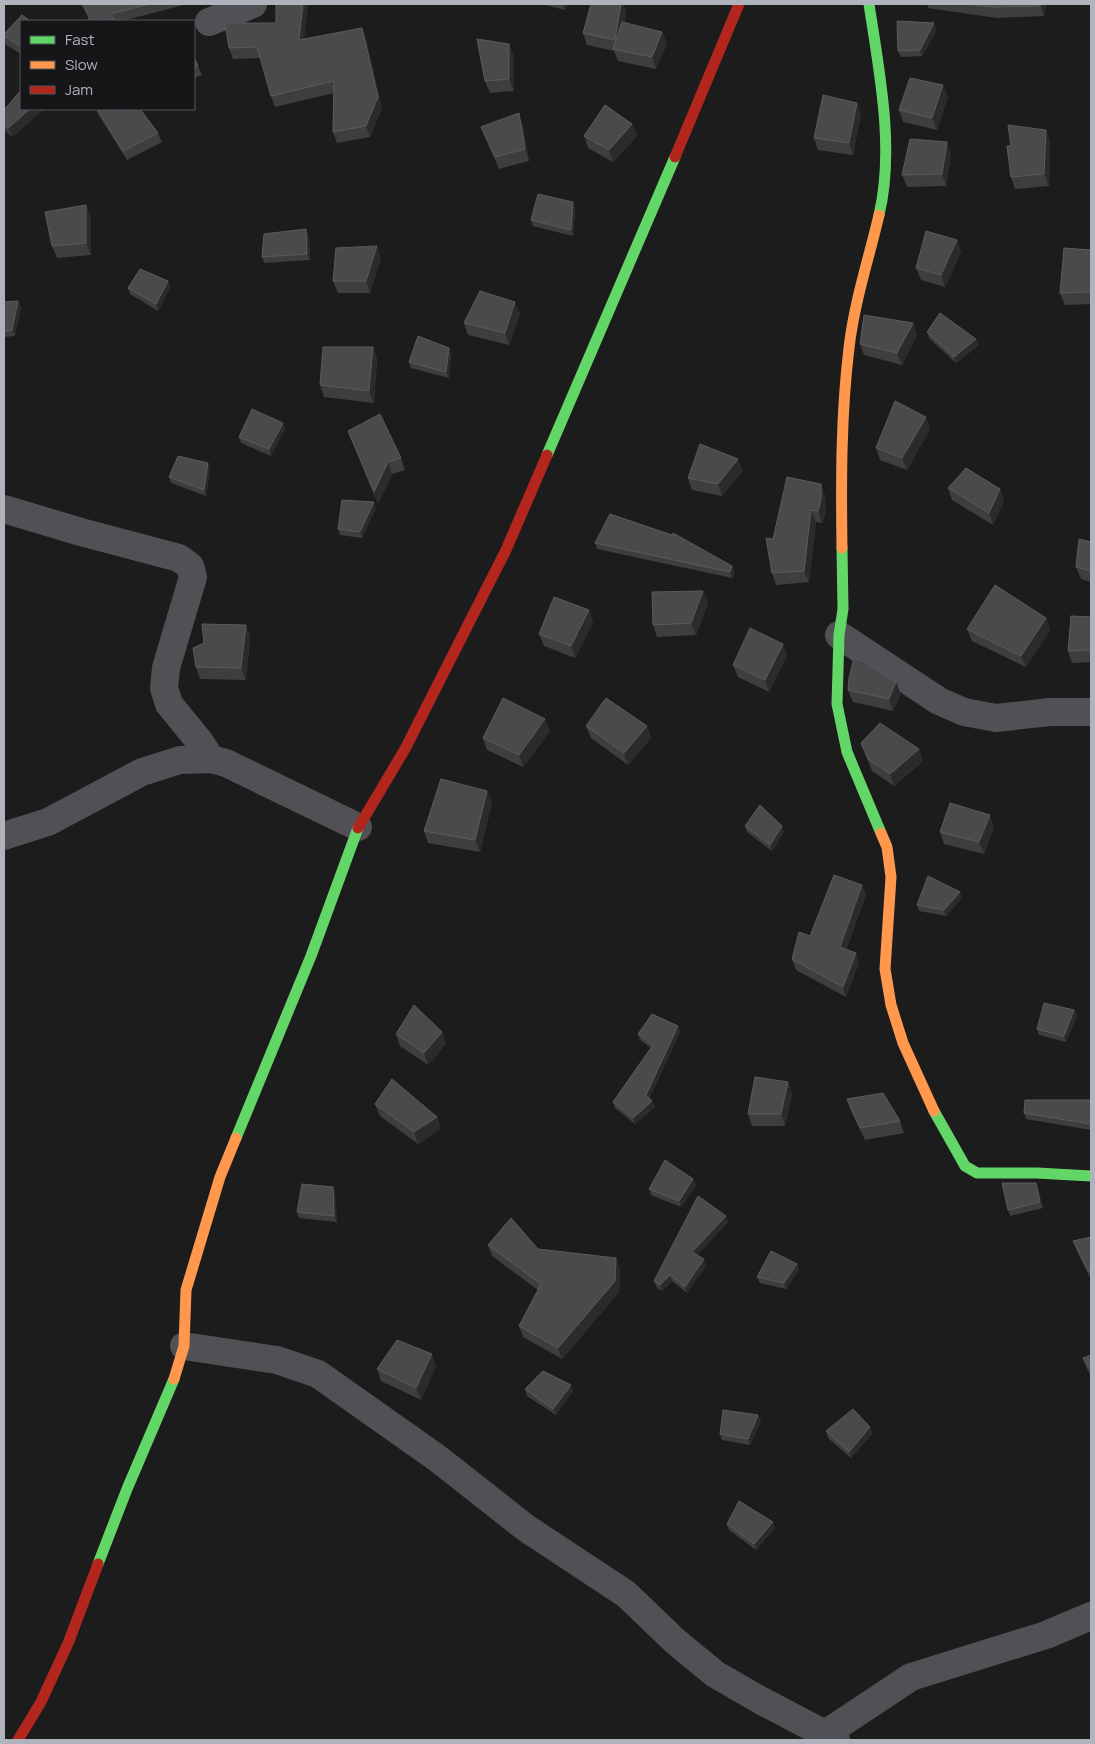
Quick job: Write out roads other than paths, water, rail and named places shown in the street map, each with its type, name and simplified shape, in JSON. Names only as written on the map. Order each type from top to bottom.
[{"type":"street","points":[[209,22],[253,4]]},
{"type":"street","points":[[18,1740],[41,1702],[69,1641],[127,1489],[171,1388],[184,1346],[186,1290],[220,1177],[311,956],[358,827],[404,749],[506,550],[739,4]]},
{"type":"street","points":[[870,4],[883,98],[886,174],[883,199],[854,318],[849,348],[842,430],[843,609],[839,635],[837,704],[847,752],[887,847],[891,877],[885,969],[891,1005],[903,1043],[932,1106],[965,1166],[977,1173],[1038,1173],[1091,1176]]},
{"type":"street","points":[[4,508],[81,532],[179,558],[190,566],[192,577],[166,668],[164,688],[169,704],[200,742],[211,759]]},
{"type":"street","points":[[839,635],[939,701],[964,712],[996,718],[1050,712],[1091,712]]},
{"type":"street","points":[[4,836],[48,822],[142,772],[180,760],[211,759],[226,763],[358,827]]},
{"type":"street","points":[[184,1346],[277,1360],[318,1374],[437,1458],[526,1528],[626,1594],[675,1641],[715,1674],[830,1737],[889,1690],[916,1674],[944,1668],[996,1649],[1046,1635],[1091,1616]]}]
